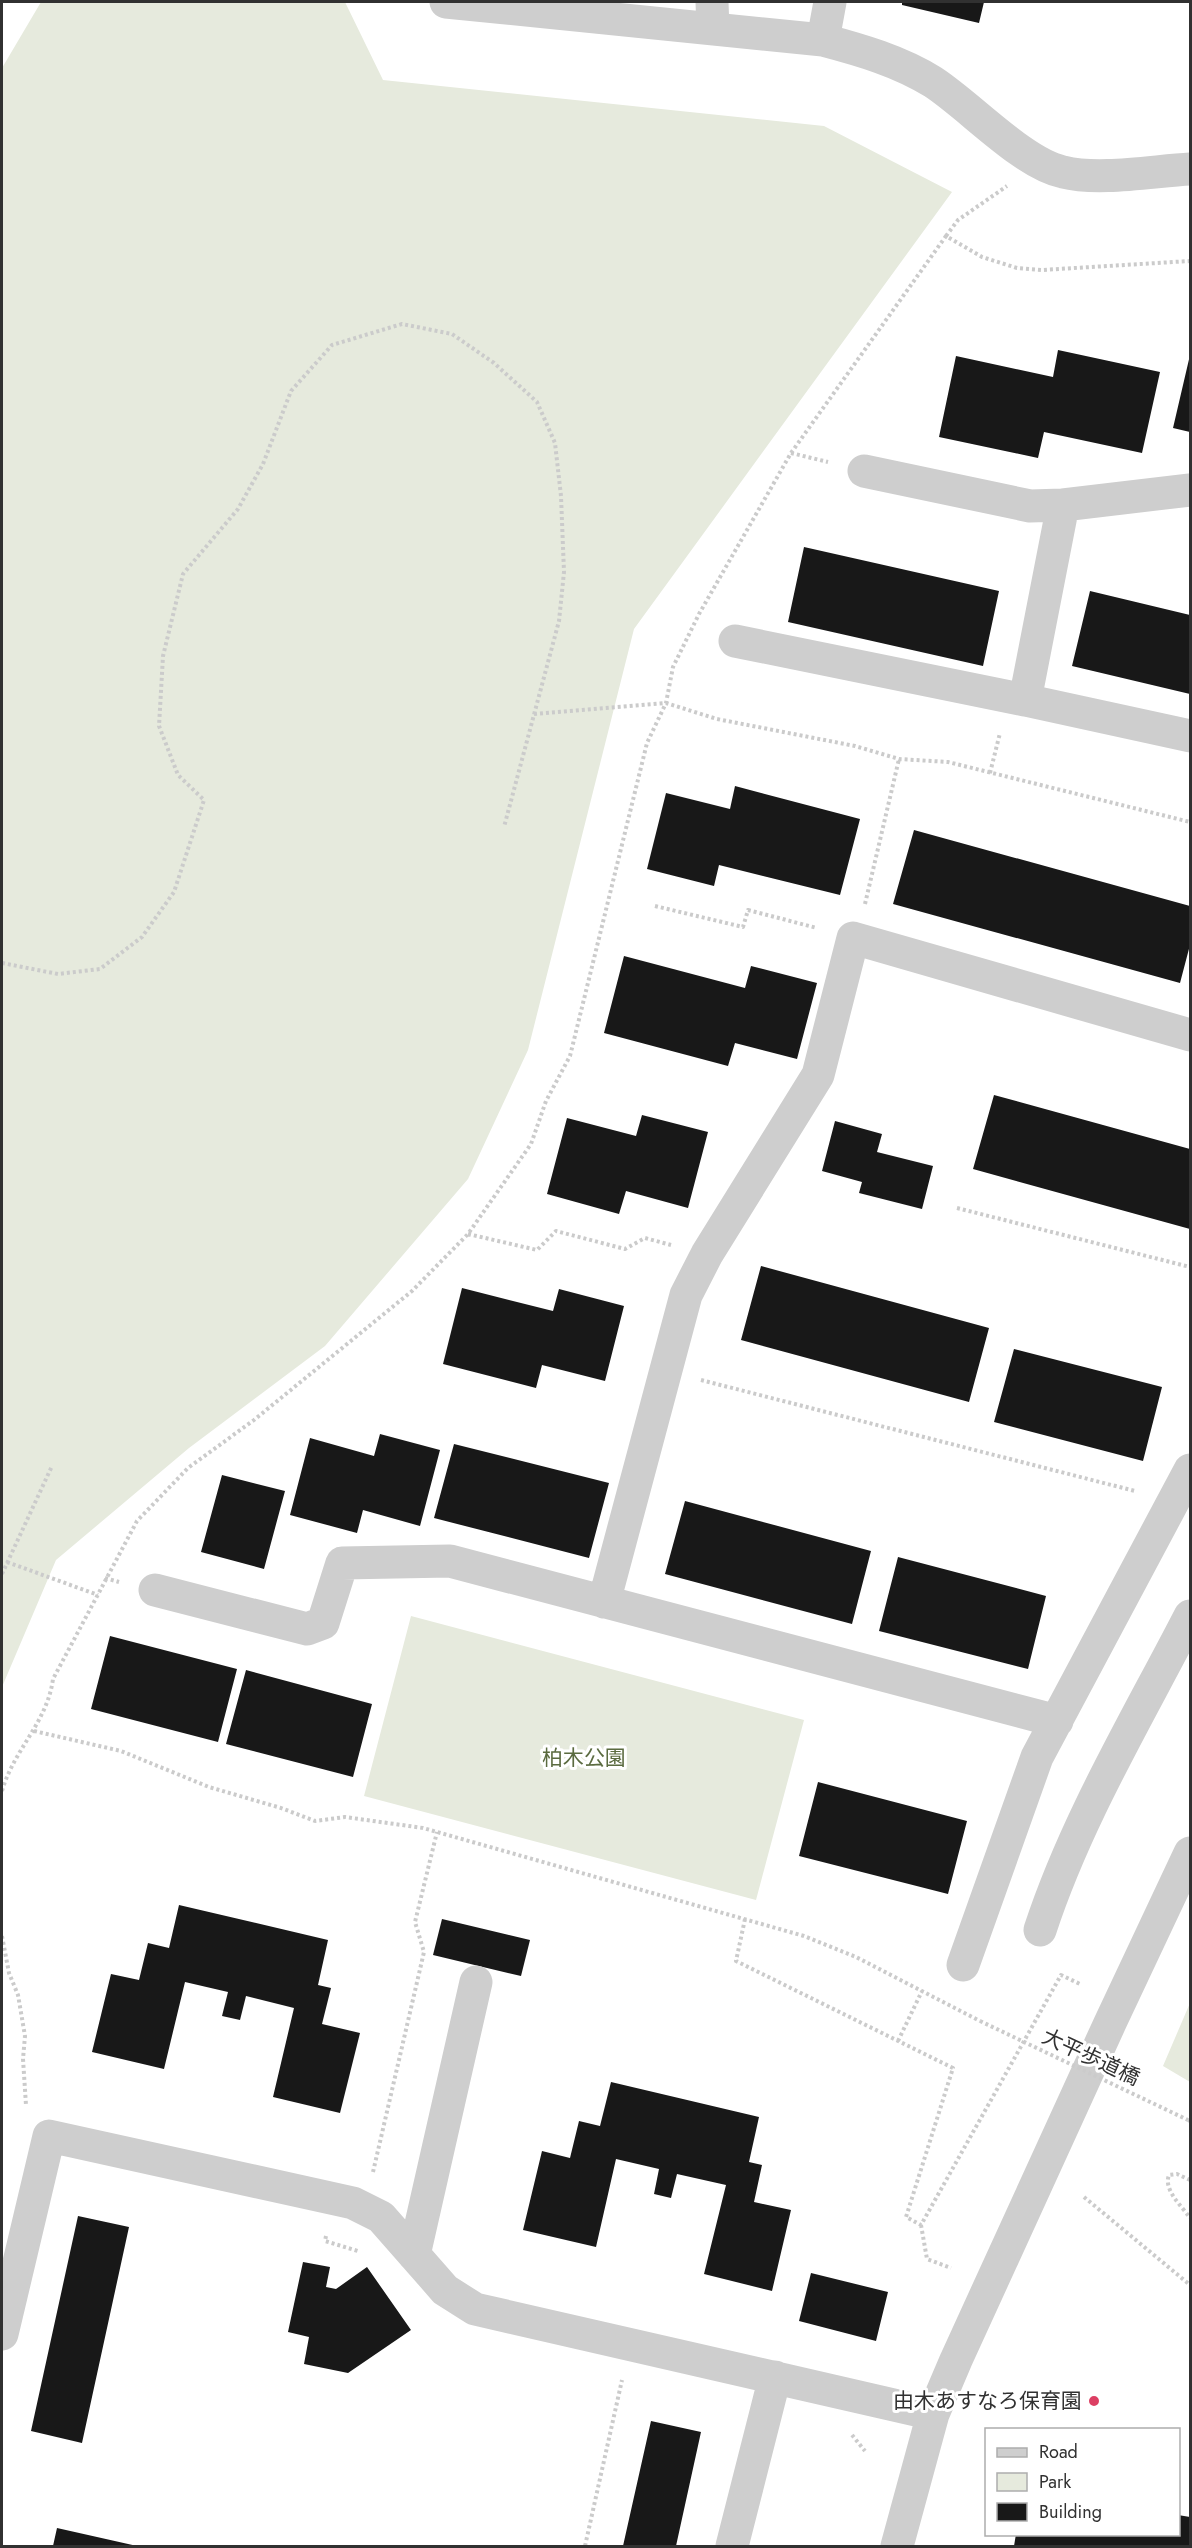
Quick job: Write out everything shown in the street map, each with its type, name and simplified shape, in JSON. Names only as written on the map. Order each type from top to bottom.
[{"type":"street","points":[[459,2],[712,15],[823,40],[898,63],[933,83],[1039,164],[1062,172],[1082,175],[1191,169]]},
{"type":"street","points":[[823,40],[830,2]]},
{"type":"street","points":[[864,471],[1030,506],[1064,505],[1191,490]]},
{"type":"street","points":[[1025,700],[1064,505]]},
{"type":"street","points":[[735,641],[1191,736]]},
{"type":"street","points":[[604,1602],[686,1295],[706,1254],[818,1075],[853,938],[1191,1035]]},
{"type":"street","points":[[963,1965],[1037,1757],[1191,1470]]},
{"type":"street","points":[[155,1590],[307,1629],[323,1623],[342,1563],[450,1561],[1057,1721]]},
{"type":"street","points":[[1040,1930],[1062,1868],[1079,1831],[1191,1616]]},
{"type":"street","points":[[897,2547],[933,2414],[1090,2066],[1191,1852]]},
{"type":"street","points":[[414,2255],[476,1982]]},
{"type":"street","points":[[2,2334],[49,2136],[353,2203],[381,2217],[445,2290],[476,2309],[933,2414]]},
{"type":"street","points":[[732,2547],[774,2377]]},
{"type":"path","points":[[2,1791],[8,1769],[34,1731],[50,1699],[53,1679],[137,1521],[188,1468],[254,1420],[412,1291],[468,1234],[531,1144],[546,1101],[570,1056],[647,743],[666,704],[673,667],[699,614],[791,453],[945,236],[958,220],[1006,187]]},
{"type":"path","points":[[945,236],[982,257],[1017,268],[1042,270],[1191,261]]},
{"type":"path","points":[[2,963],[58,974],[100,969],[142,937],[174,892],[204,800],[178,774],[159,726],[163,656],[183,574],[238,508],[263,464],[291,391],[332,345],[402,324],[452,334],[494,363],[537,402],[555,443],[561,496],[564,572],[559,621],[504,827]]},
{"type":"path","points":[[534,714],[666,704],[717,719],[855,746],[899,759],[948,762],[1191,822]]},
{"type":"path","points":[[655,906],[743,927],[748,910],[853,938],[864,910],[899,759]]},
{"type":"path","points":[[957,1208],[1191,1268]]},
{"type":"path","points":[[468,1234],[537,1250],[556,1231],[625,1249],[645,1238],[706,1254]]},
{"type":"path","points":[[664,1371],[1174,1501]]},
{"type":"path","points":[[2,1574],[52,1466]]},
{"type":"path","points":[[7,1562],[98,1595]]},
{"type":"path","name":"大平歩道橋","points":[[34,1731],[121,1751],[209,1787],[281,1808],[315,1821],[345,1816],[437,1832],[804,1936],[856,1957],[980,2021],[1190,2120]]},
{"type":"path","points":[[423,2213],[404,2193],[373,2174],[424,1952],[415,1922],[437,1832]]},
{"type":"path","points":[[745,1919],[736,1961],[953,2068],[906,2217],[921,2225]]},
{"type":"path","points":[[2,1936],[9,1973],[18,1995],[25,2036],[23,2059],[27,2110]]},
{"type":"path","points":[[951,2268],[927,2259],[921,2225],[1061,1975],[1080,1984]]},
{"type":"path","points":[[898,2041],[921,1991]]},
{"type":"path","points":[[1191,2180],[1177,2174],[1169,2175],[1167,2182],[1191,2218]]},
{"type":"path","points":[[1084,2197],[1191,2285]]},
{"type":"path","points":[[585,2547],[629,2343]]},
{"type":"green space","points":[[41,2],[345,2],[383,80],[824,126],[952,192],[634,629],[528,1050],[468,1179],[325,1346],[189,1448],[56,1560],[2,1687],[2,68]]},
{"type":"green space","name":"柏木公園","points":[[411,1616],[804,1720],[756,1900],[364,1796]]},
{"type":"green space","points":[[1190,2003],[1190,2082],[1163,2066]]},
{"type":"building","points":[[902,2],[984,2],[979,23],[902,5]]},
{"type":"building","points":[[1058,350],[1160,372],[1142,453],[1044,432],[1038,458],[939,437],[956,356],[1053,377]]},
{"type":"building","points":[[1190,355],[1190,432],[1173,428]]},
{"type":"building","points":[[804,547],[999,591],[983,666],[788,622]]},
{"type":"building","points":[[1090,591],[1190,615],[1190,694],[1072,666]]},
{"type":"building","points":[[735,786],[860,819],[840,895],[719,865],[714,886],[647,869],[666,793],[730,809]]},
{"type":"building","points":[[914,830],[1190,906],[1190,945],[1180,983],[893,904]]},
{"type":"building","points":[[624,956],[745,988],[751,966],[817,983],[797,1059],[735,1043],[728,1066],[604,1033]]},
{"type":"building","points":[[994,1095],[1190,1149],[1190,1229],[973,1169]]},
{"type":"building","points":[[642,1115],[708,1132],[688,1208],[626,1191],[619,1214],[547,1194],[567,1118],[636,1136]]},
{"type":"building","points":[[835,1121],[882,1134],[877,1152],[933,1166],[922,1209],[859,1193],[862,1182],[822,1171]]},
{"type":"building","points":[[761,1266],[989,1328],[969,1402],[741,1340]]},
{"type":"building","points":[[462,1288],[553,1311],[559,1289],[624,1306],[605,1381],[542,1365],[536,1388],[443,1364]]},
{"type":"building","points":[[1014,1349],[1162,1387],[1143,1461],[994,1422]]},
{"type":"building","points":[[380,1434],[440,1450],[420,1526],[363,1510],[357,1533],[290,1515],[310,1438],[374,1456]]},
{"type":"building","points":[[454,1444],[609,1483],[589,1558],[434,1518]]},
{"type":"building","points":[[222,1475],[285,1491],[264,1569],[201,1552]]},
{"type":"building","points":[[685,1501],[871,1551],[852,1624],[665,1574]]},
{"type":"building","points":[[898,1557],[1046,1596],[1028,1669],[879,1631]]},
{"type":"building","points":[[110,1636],[237,1669],[218,1742],[91,1709]]},
{"type":"building","points":[[246,1670],[372,1704],[353,1777],[226,1744]]},
{"type":"building","points":[[818,1782],[967,1821],[948,1894],[799,1856]]},
{"type":"building","points":[[179,1905],[328,1940],[318,1985],[331,1988],[322,2024],[360,2033],[340,2113],[273,2097],[294,2008],[246,1996],[240,2020],[222,2016],[228,1992],[185,1982],[164,2069],[92,2052],[111,1974],[139,1980],[148,1943],[169,1948]]},
{"type":"building","points":[[442,1919],[530,1940],[521,1976],[433,1955]]},
{"type":"building","points":[[611,2082],[759,2117],[749,2162],[762,2165],[754,2202],[791,2210],[772,2291],[704,2274],[726,2185],[677,2174],[671,2198],[654,2194],[659,2169],[616,2159],[596,2247],[523,2230],[542,2151],[570,2158],[579,2121],[600,2126]]},
{"type":"building","points":[[78,2216],[129,2227],[82,2443],[31,2431]]},
{"type":"building","points":[[303,2262],[330,2267],[326,2287],[336,2289],[367,2267],[411,2330],[348,2373],[304,2364],[309,2337],[288,2332]]},
{"type":"building","points":[[811,2273],[888,2292],[876,2341],[799,2321]]},
{"type":"building","points":[[651,2421],[701,2432],[676,2546],[623,2546]]},
{"type":"building","points":[[1180,2515],[1190,2517],[1190,2546],[1014,2546],[1016,2536],[1180,2536]]},
{"type":"building","points":[[57,2528],[137,2546],[53,2546]]},
{"type":"place","name":"由木あすなろ保育園","points":[[1094,2401]]}]
